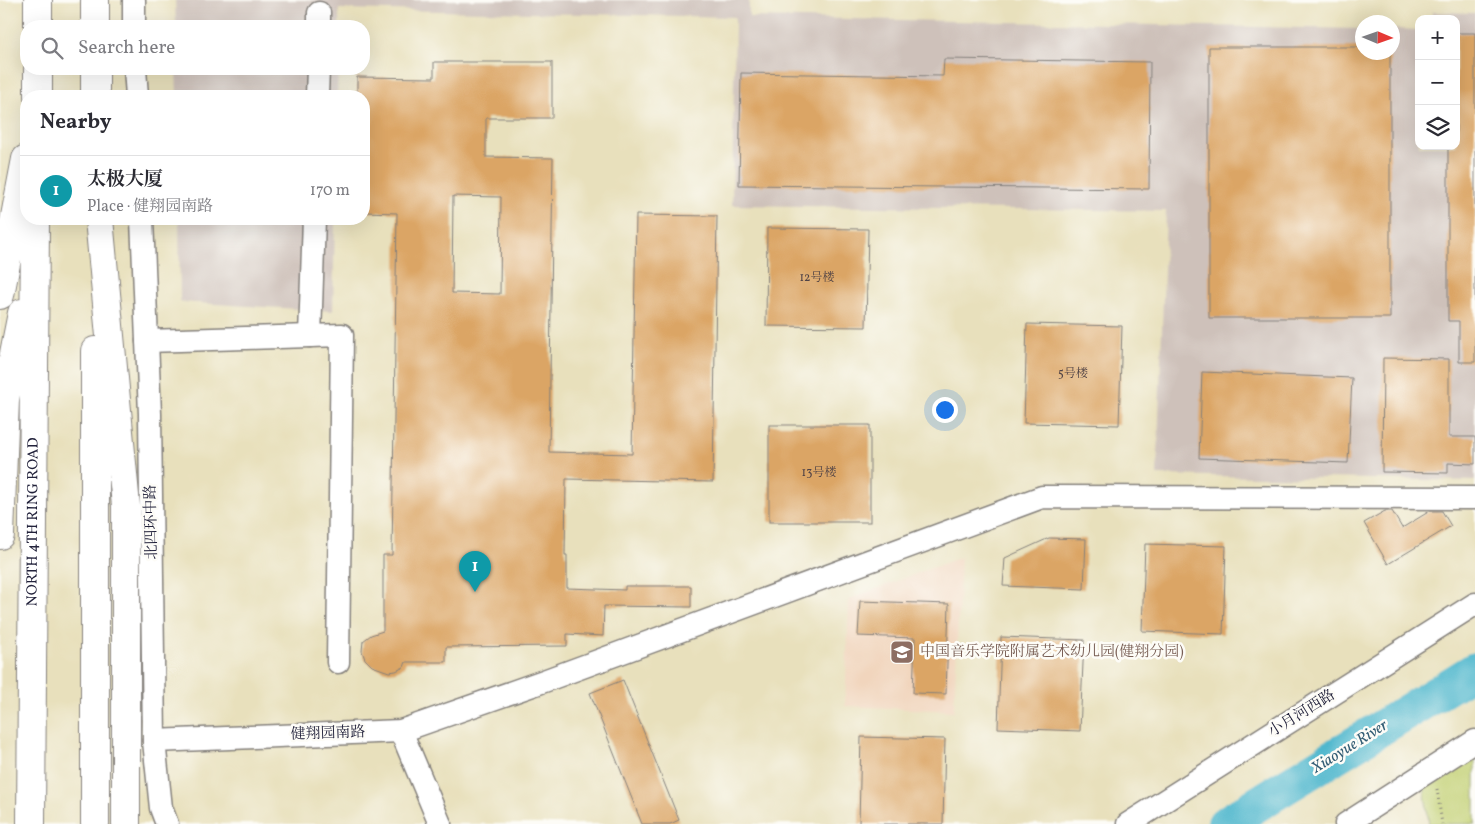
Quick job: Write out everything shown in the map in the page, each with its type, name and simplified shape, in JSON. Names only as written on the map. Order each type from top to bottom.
[{"type":"highway","points":[[38,0],[38,20]]},
{"type":"highway","points":[[95,0],[95,20]]},
{"type":"highway","points":[[38,75],[38,90]]},
{"type":"highway","points":[[95,75],[95,90]]},
{"type":"highway","points":[[0,295],[20,190]]},
{"type":"highway","name":"NORTH 4TH RING ROAD","points":[[31,824],[35,225]]},
{"type":"highway","points":[[96,824],[97,225]]},
{"type":"highway","points":[[98,225],[126,506],[126,824]]},
{"type":"highway","points":[[0,535],[5,399],[35,248]]},
{"type":"street","points":[[134,0],[134,20]]},
{"type":"street","points":[[135,75],[137,90]]},
{"type":"street","points":[[317,90],[318,75]]},
{"type":"street","name":"北四环中路","points":[[142,225],[150,414],[154,741],[161,808],[166,824]]},
{"type":"street","points":[[310,336],[314,225]]},
{"type":"street","points":[[147,341],[342,335],[338,662]]},
{"type":"street","name":"健翔园南路","points":[[154,741],[401,731],[544,681],[1042,497],[1475,498]]},
{"type":"street","name":"小月河西路","points":[[1128,824],[1475,604]]},
{"type":"street","points":[[401,731],[440,824]]},
{"type":"street","points":[[1346,824],[1475,741]]},
{"type":"path","points":[[1442,824],[1437,789],[1444,784]]},
{"type":"shaded area","points":[[175,0],[749,0],[749,17],[1355,29],[1355,60],[1400,60],[1400,29],[1415,30],[1415,150],[1460,150],[1460,15],[1432,15],[1432,12],[1475,13],[1475,481],[1157,475],[1166,211],[732,205],[735,17],[339,9],[339,20],[176,20]]},
{"type":"shaded area","points":[[176,75],[338,75],[337,90],[177,90]]},
{"type":"shaded area","points":[[179,225],[335,225],[333,311],[180,302]]},
{"type":"shaded area","name":"中国音乐学院附属艺术幼儿园(健翔分园)","points":[[961,557],[954,711],[845,706],[849,599]]},
{"type":"green space","points":[[1475,742],[1475,824],[1429,824],[1422,771]]},
{"type":"building","points":[[1460,33],[1475,33],[1475,362],[1459,362],[1459,321],[1448,321],[1448,150],[1460,150]]},
{"type":"building","points":[[1209,47],[1355,47],[1355,60],[1390,60],[1390,318],[1209,318]]},
{"type":"building","points":[[944,59],[1150,62],[1149,189],[739,185],[741,73],[943,76]]},
{"type":"building","points":[[434,62],[552,62],[552,118],[486,118],[486,157],[553,158],[549,452],[632,454],[636,215],[717,216],[713,482],[566,479],[565,555],[567,555],[567,588],[625,590],[625,586],[691,586],[691,607],[604,606],[603,636],[567,634],[567,646],[446,647],[446,662],[406,662],[404,667],[389,672],[372,666],[365,659],[362,651],[363,641],[371,635],[383,631],[383,555],[392,555],[397,213],[370,212],[370,90],[357,90],[357,77],[434,78]],"holes":[[[453,196],[501,197],[500,294],[452,293]]]},
{"type":"building","points":[[767,228],[868,229],[866,327],[766,326]]},
{"type":"building","points":[[1027,324],[1122,326],[1119,425],[1024,423]]},
{"type":"building","points":[[1383,358],[1449,359],[1449,437],[1475,437],[1475,464],[1448,463],[1448,473],[1382,472]]},
{"type":"building","points":[[1202,372],[1352,378],[1348,463],[1199,458]]},
{"type":"building","points":[[769,425],[870,425],[870,522],[769,522]]},
{"type":"building","points":[[1385,511],[1392,511],[1402,528],[1430,511],[1442,511],[1451,526],[1388,564],[1364,523]]},
{"type":"building","points":[[1049,538],[1086,539],[1084,589],[1003,586],[1005,558]]},
{"type":"building","points":[[1145,544],[1226,546],[1223,634],[1142,631]]},
{"type":"building","points":[[860,601],[949,604],[946,694],[913,693],[915,638],[858,636]]},
{"type":"building","points":[[1001,637],[1084,640],[1080,731],[998,728]]},
{"type":"building","points":[[623,680],[679,820],[670,824],[642,824],[590,693]]},
{"type":"building","points":[[861,737],[945,739],[943,824],[859,824]]},
{"type":"waterway","name":"Xiaoyue River","points":[[1225,824],[1475,670]]},
{"type":"place","name":"太极大厦","points":[[475,592]]},
{"type":"place","name":"中国音乐学院附属艺术幼儿园(健翔分园)","points":[[902,652]]}]
